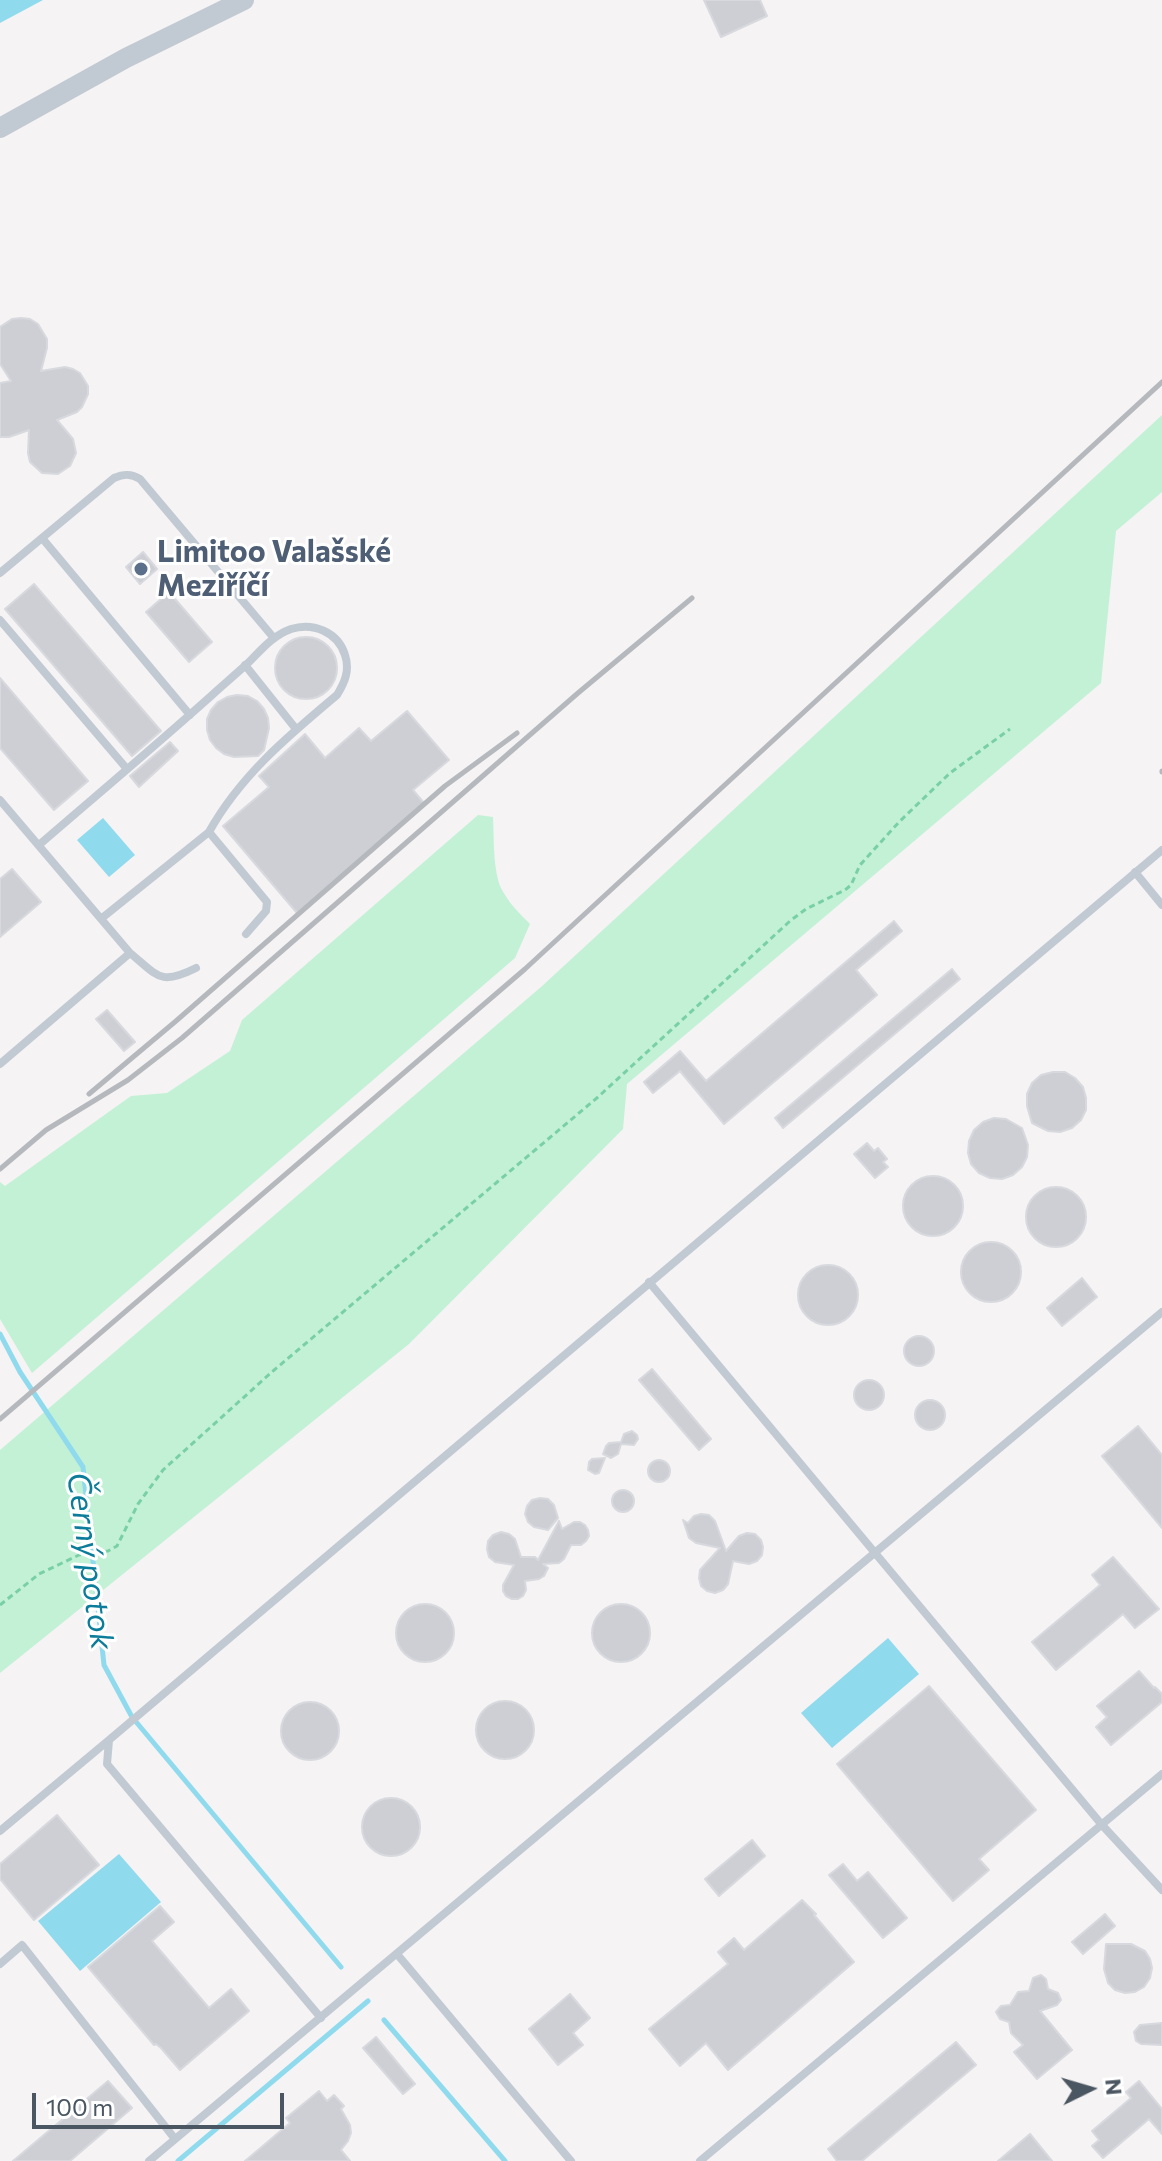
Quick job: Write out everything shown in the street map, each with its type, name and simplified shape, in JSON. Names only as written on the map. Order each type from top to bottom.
[{"type":"street","points":[[0,128],[126,58],[244,0]]},
{"type":"lane","points":[[0,573],[114,478],[135,475],[273,637]]},
{"type":"lane","points":[[42,538],[190,715]]},
{"type":"lane","points":[[0,620],[127,769]]},
{"type":"lane","points":[[39,845],[190,715],[273,637],[305,626],[319,628],[341,645],[347,670],[337,695],[257,765],[222,809],[209,832],[102,918]]},
{"type":"lane","points":[[245,665],[296,729]]},
{"type":"lane","points":[[0,800],[130,953],[156,975],[163,977],[179,977],[196,968]]},
{"type":"lane","points":[[209,832],[267,902],[266,911],[246,934]]},
{"type":"lane","points":[[0,1831],[1162,850]]},
{"type":"lane","points":[[1135,872],[1162,905]]},
{"type":"lane","points":[[0,1064],[130,953]]},
{"type":"lane","points":[[649,1282],[1102,1825],[1162,1890]]},
{"type":"lane","points":[[149,2161],[1162,1312]]},
{"type":"lane","points":[[109,1740],[107,1764],[321,2018]]},
{"type":"lane","points":[[700,2161],[1162,1774]]},
{"type":"lane","points":[[0,1964],[22,1945],[175,2139]]},
{"type":"lane","points":[[397,1954],[571,2161]]},
{"type":"path","points":[[0,1605],[39,1574],[58,1564],[79,1555],[108,1551],[117,1546],[138,1504],[163,1470],[273,1371],[598,1097],[790,921],[851,885],[860,865],[899,822],[950,773],[1010,729]]},
{"type":"green space","points":[[1162,415],[1162,492],[1116,531],[1101,683],[627,1084],[623,1129],[409,1344],[0,1673],[0,1450],[541,987]]},
{"type":"green space","points":[[478,815],[493,817],[498,881],[507,898],[530,924],[515,958],[32,1373],[0,1319],[0,1182],[5,1186],[131,1096],[167,1093],[230,1051],[242,1020]]},
{"type":"water","points":[[0,0],[43,0],[0,23]]},
{"type":"water","points":[[103,818],[135,855],[109,877],[77,840]]},
{"type":"water","points":[[888,1638],[919,1674],[832,1748],[801,1713]]},
{"type":"water","points":[[119,1854],[161,1902],[80,1971],[38,1921]]},
{"type":"building","points":[[704,0],[760,0],[767,16],[721,37]]},
{"type":"building","points":[[21,318],[38,324],[47,339],[41,371],[65,367],[73,369],[80,373],[88,386],[82,407],[57,420],[73,439],[76,453],[70,466],[58,474],[42,473],[30,462],[29,430],[0,437],[0,383],[11,381],[0,364],[0,327],[12,319]]},
{"type":"building","points":[[143,552],[157,569],[140,584],[126,567]]},
{"type":"building","points":[[34,584],[161,731],[132,756],[5,609]]},
{"type":"building","points":[[169,592],[212,642],[189,662],[146,612]]},
{"type":"building","points":[[306,637],[318,639],[328,646],[335,656],[335,680],[328,690],[318,697],[306,699],[294,697],[284,690],[277,680],[275,668],[277,656],[284,646],[294,639]]},
{"type":"building","points":[[0,678],[88,781],[54,810],[0,748]]},
{"type":"building","points":[[237,695],[257,701],[268,718],[264,750],[258,756],[234,757],[224,754],[210,740],[207,719],[211,710],[218,702]]},
{"type":"building","points":[[407,711],[449,760],[413,790],[424,803],[297,913],[223,826],[269,787],[259,776],[305,734],[325,758],[359,728],[371,741]]},
{"type":"building","points":[[170,742],[178,751],[139,787],[130,776]]},
{"type":"building","points":[[12,869],[41,902],[0,937],[0,879]]},
{"type":"building","points":[[894,921],[902,931],[856,970],[877,995],[724,1124],[680,1071],[653,1093],[644,1082],[680,1051],[706,1081]]},
{"type":"building","points":[[952,969],[960,979],[783,1128],[775,1118]]},
{"type":"building","points":[[107,1010],[135,1042],[124,1051],[96,1019]]},
{"type":"building","points":[[1065,1072],[1075,1078],[1083,1087],[1086,1098],[1086,1110],[1081,1120],[1072,1128],[1060,1132],[1048,1131],[1032,1123],[1027,1106],[1027,1094],[1032,1083],[1041,1075]]},
{"type":"building","points":[[994,1118],[1006,1119],[1022,1128],[1028,1145],[1022,1167],[1002,1179],[979,1173],[971,1164],[968,1153],[974,1130]]},
{"type":"building","points":[[867,1143],[874,1151],[878,1148],[887,1159],[883,1162],[888,1167],[875,1178],[854,1154]]},
{"type":"building","points":[[933,1176],[944,1178],[954,1185],[961,1195],[961,1217],[954,1227],[944,1234],[933,1236],[922,1234],[912,1227],[905,1217],[903,1206],[905,1195],[912,1185],[922,1178]]},
{"type":"building","points":[[1056,1187],[1067,1189],[1077,1196],[1084,1206],[1084,1228],[1077,1238],[1067,1245],[1056,1247],[1045,1245],[1035,1238],[1028,1228],[1026,1217],[1028,1206],[1035,1196],[1045,1189]]},
{"type":"building","points":[[991,1242],[1003,1244],[1012,1251],[1019,1260],[1019,1284],[1012,1293],[1003,1300],[991,1302],[979,1300],[970,1293],[963,1284],[961,1272],[963,1260],[970,1251],[979,1244]]},
{"type":"building","points":[[828,1265],[839,1267],[849,1274],[856,1284],[856,1306],[849,1316],[839,1323],[828,1325],[817,1323],[807,1316],[800,1306],[798,1295],[800,1284],[807,1274],[817,1267]]},
{"type":"building","points":[[1082,1278],[1097,1297],[1062,1326],[1047,1308]]},
{"type":"building","points":[[919,1336],[930,1340],[934,1351],[930,1362],[919,1366],[908,1362],[904,1351],[908,1340]]},
{"type":"building","points":[[652,1369],[711,1439],[699,1450],[639,1380]]},
{"type":"building","points":[[869,1380],[880,1384],[884,1395],[880,1406],[869,1410],[858,1406],[854,1395],[858,1384]]},
{"type":"building","points":[[930,1400],[941,1404],[945,1415],[941,1426],[930,1430],[919,1426],[915,1415],[919,1404]]},
{"type":"building","points":[[1138,1426],[1162,1455],[1162,1528],[1102,1456]]},
{"type":"building","points":[[632,1431],[638,1439],[634,1445],[621,1444],[618,1454],[611,1458],[603,1454],[609,1443],[621,1442],[624,1434]]},
{"type":"building","points":[[605,1458],[599,1473],[588,1470],[592,1459]]},
{"type":"building","points":[[655,1460],[663,1460],[670,1471],[663,1482],[655,1482],[648,1475],[648,1467]]},
{"type":"building","points":[[619,1490],[627,1490],[634,1501],[627,1512],[619,1512],[612,1505],[612,1497]]},
{"type":"building","points":[[548,1499],[554,1505],[558,1518],[548,1530],[534,1527],[525,1514],[532,1500]]},
{"type":"building","points":[[701,1514],[709,1515],[715,1521],[726,1551],[739,1536],[747,1533],[755,1534],[763,1547],[757,1561],[749,1564],[733,1561],[728,1584],[715,1593],[701,1586],[699,1578],[700,1570],[720,1548],[696,1543],[689,1538],[683,1520],[688,1523]]},
{"type":"building","points":[[559,1521],[562,1529],[574,1522],[585,1525],[589,1536],[586,1541],[581,1545],[571,1545],[559,1563],[543,1564],[548,1568],[544,1576],[525,1581],[523,1596],[512,1599],[506,1596],[503,1585],[514,1565],[495,1562],[489,1557],[488,1541],[501,1532],[509,1534],[515,1539],[521,1557],[535,1557],[538,1560]]},
{"type":"building","points":[[1113,1557],[1159,1609],[1135,1628],[1123,1614],[1056,1670],[1032,1642],[1100,1585],[1092,1575]]},
{"type":"building","points":[[425,1604],[446,1612],[454,1633],[446,1654],[425,1662],[404,1654],[396,1633],[404,1612]]},
{"type":"building","points":[[621,1604],[642,1612],[650,1633],[642,1654],[621,1662],[600,1654],[592,1633],[600,1612]]},
{"type":"building","points":[[1139,1671],[1162,1694],[1162,1702],[1111,1745],[1096,1727],[1107,1717],[1097,1706]]},
{"type":"building","points":[[929,1686],[1036,1810],[979,1859],[989,1870],[953,1901],[837,1764]]},
{"type":"building","points":[[505,1701],[526,1709],[534,1730],[526,1751],[505,1759],[484,1751],[476,1730],[484,1709]]},
{"type":"building","points":[[310,1702],[331,1710],[339,1731],[331,1752],[310,1760],[289,1752],[281,1731],[289,1710]]},
{"type":"building","points":[[391,1798],[412,1806],[420,1827],[412,1848],[391,1856],[370,1848],[362,1827],[370,1806]]},
{"type":"building","points":[[57,1815],[99,1865],[34,1920],[0,1879],[0,1864]]},
{"type":"building","points":[[752,1840],[765,1856],[719,1896],[705,1879]]},
{"type":"building","points":[[843,1864],[857,1881],[868,1872],[907,1918],[883,1938],[829,1875]]},
{"type":"building","points":[[802,1900],[854,1962],[728,2070],[706,2043],[680,2066],[649,2029],[728,1964],[718,1952],[734,1938],[744,1950]]},
{"type":"building","points":[[160,1906],[174,1922],[152,1941],[209,2008],[231,1989],[249,2011],[180,2070],[161,2048],[154,2045],[88,1967]]},
{"type":"building","points":[[1105,1914],[1115,1926],[1083,1954],[1072,1942]]},
{"type":"building","points":[[1106,1944],[1131,1944],[1145,1951],[1152,1968],[1144,1987],[1125,1993],[1115,1990],[1108,1983],[1104,1969]]},
{"type":"building","points":[[1041,1975],[1046,1979],[1048,1989],[1058,1993],[1061,2000],[1057,2005],[1040,2011],[1072,2050],[1037,2079],[1014,2052],[1023,2045],[1011,2033],[1009,2022],[1000,2019],[996,2012],[1001,2006],[1010,2005],[1018,1992],[1029,1991],[1033,1978]]},
{"type":"building","points":[[570,1994],[590,2018],[573,2033],[583,2045],[558,2065],[529,2029]]},
{"type":"building","points":[[1162,2023],[1162,2045],[1136,2041],[1134,2032],[1140,2025]]},
{"type":"building","points":[[376,2037],[415,2084],[403,2094],[363,2048]]},
{"type":"building","points":[[956,2042],[976,2065],[862,2161],[837,2161],[828,2149]]},
{"type":"building","points":[[108,2081],[132,2108],[70,2161],[13,2161]]},
{"type":"building","points":[[1139,2081],[1162,2109],[1162,2134],[1149,2119],[1103,2158],[1092,2146],[1099,2140],[1092,2131],[1131,2098],[1126,2092]]},
{"type":"building","points":[[319,2091],[327,2101],[334,2095],[344,2106],[341,2109],[351,2133],[341,2150],[350,2161],[245,2161],[290,2123],[286,2118]]},
{"type":"building","points":[[1030,2134],[1052,2161],[998,2161]]},
{"type":"waterway","name":"Černý potok","points":[[0,1334],[20,1372],[83,1467],[104,1665],[132,1717],[341,1967]]},
{"type":"waterway","points":[[178,2161],[368,2001]]},
{"type":"waterway","name":"Černý potok","points":[[384,2020],[505,2161]]},
{"type":"railway","points":[[0,1419],[525,969],[1162,382]]},
{"type":"railway","points":[[0,1169],[46,1130],[128,1080],[182,1038],[578,693],[692,598]]},
{"type":"railway","points":[[89,1094],[445,786],[517,733]]},
{"type":"place","name":"Limitoo Valašské Meziříčí","points":[[141,569]]}]
